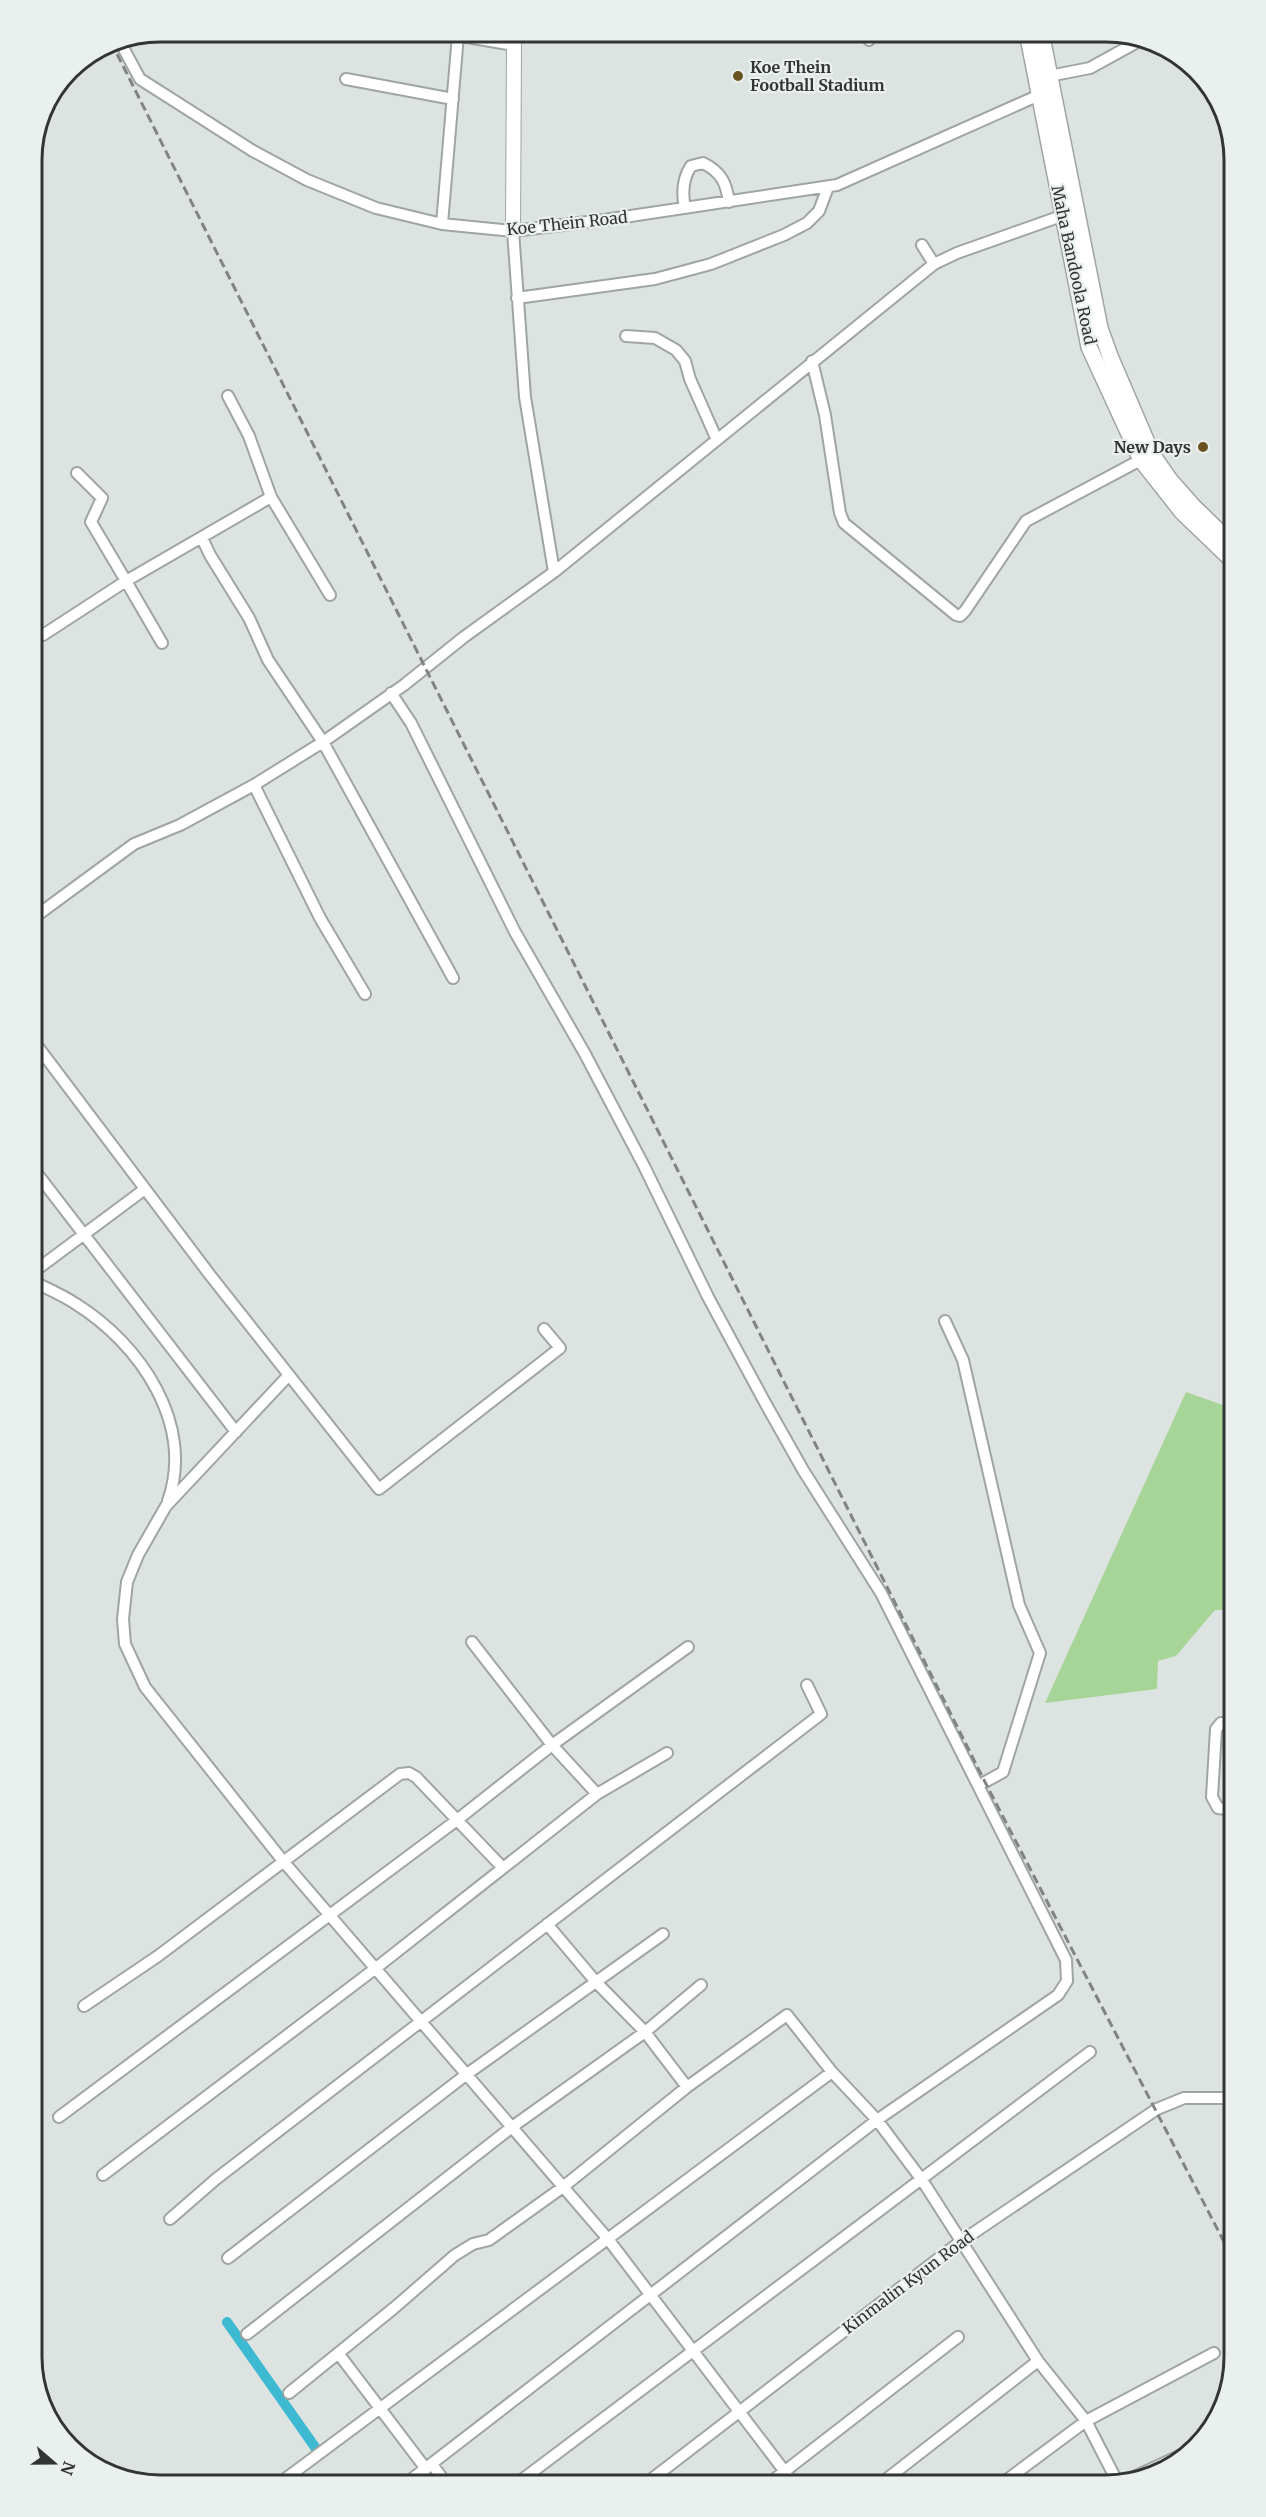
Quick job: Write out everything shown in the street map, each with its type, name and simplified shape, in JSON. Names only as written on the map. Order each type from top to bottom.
[{"type":"main road","name":"Maha Bandoola Road","points":[[1031,42],[1047,87]]},
{"type":"main road","name":"Maha Bandoola Road","points":[[1042,42],[1047,87],[1070,213],[1100,328],[1146,457],[1182,512],[1224,552]]},
{"type":"main road","name":"Maha Bandoola Road","points":[[1146,457],[1224,536]]},
{"type":"street","points":[[442,224],[457,42]]},
{"type":"street","points":[[515,42],[513,231],[517,298],[525,397],[554,573]]},
{"type":"street","name":"Koe Thein Road","points":[[123,48],[140,79],[253,151],[307,180],[376,208],[442,224],[513,231],[837,185],[1090,68],[1132,45]]},
{"type":"street","points":[[346,79],[453,99]]},
{"type":"street","points":[[685,208],[683,197],[687,173],[691,166],[702,163],[715,170],[723,178],[729,202]]},
{"type":"street","points":[[517,298],[655,279],[711,264],[784,235],[807,223],[819,211],[828,187]]},
{"type":"street","points":[[42,912],[134,844],[180,825],[254,785],[323,742],[391,693],[554,573],[934,264],[957,253],[1070,213]]},
{"type":"street","points":[[922,244],[934,264]]},
{"type":"street","points":[[626,336],[655,338],[676,350],[685,361],[690,379],[717,440]]},
{"type":"street","points":[[812,361],[825,415],[840,513],[844,523],[956,615],[960,616],[965,611],[1026,521],[1146,457]]},
{"type":"street","points":[[228,396],[249,436],[271,497],[330,595]]},
{"type":"street","points":[[77,473],[102,498],[92,522],[162,643]]},
{"type":"street","points":[[42,635],[126,581],[271,497]]},
{"type":"street","points":[[202,538],[249,618],[268,660],[323,742],[453,978]]},
{"type":"street","points":[[391,693],[411,723],[515,932],[585,1054],[644,1166],[703,1287],[763,1399],[803,1470],[881,1593],[1066,1960],[1067,1981],[1058,1995],[877,2120],[418,2475]]},
{"type":"street","points":[[254,785],[320,918],[366,994]]},
{"type":"street","points":[[42,1052],[288,1376],[379,1489],[560,1348],[544,1329]]},
{"type":"street","points":[[42,1180],[236,1432]]},
{"type":"street","points":[[42,1266],[145,1189]]},
{"type":"street","points":[[42,1286],[76,1304],[128,1348],[146,1370],[163,1401],[175,1448],[174,1484],[166,1506],[138,1555],[127,1582],[123,1619],[125,1644],[145,1688],[283,1861],[608,2239],[693,2354],[787,2475]]},
{"type":"street","points":[[945,1321],[963,1360],[1019,1605],[1040,1653],[1003,1772],[986,1782]]},
{"type":"street","points":[[166,1506],[288,1376]]},
{"type":"street","points":[[472,1642],[552,1745],[597,1794]]},
{"type":"street","points":[[59,2117],[330,1916],[552,1745],[688,1647]]},
{"type":"street","points":[[170,2219],[216,2179],[821,1714],[807,1685]]},
{"type":"street","points":[[1224,1723],[1216,1729],[1212,1797],[1218,1808],[1224,1809]]},
{"type":"street","points":[[103,2175],[376,1968],[597,1794],[667,1753]]},
{"type":"street","points":[[84,2006],[158,1956],[400,1774],[409,1773],[416,1777],[503,1868]]},
{"type":"street","points":[[547,1924],[596,1982],[645,2032],[687,2087]]},
{"type":"street","points":[[228,2258],[467,2074],[663,1934]]},
{"type":"street","points":[[247,2334],[512,2127],[645,2032],[701,1985]]},
{"type":"street","points":[[289,2393],[394,2308],[455,2254],[473,2244],[489,2240],[563,2187],[687,2087],[787,2015],[832,2072],[877,2120],[922,2180],[1038,2361],[1086,2421],[1114,2474]]},
{"type":"street","points":[[529,2475],[693,2354],[1090,2052]]},
{"type":"street","points":[[291,2475],[832,2072]]},
{"type":"street","name":"Kinmalin Kyun Road","points":[[657,2475],[960,2242],[1157,2109],[1184,2098],[1224,2098]]},
{"type":"street","points":[[781,2475],[958,2337]]},
{"type":"street","points":[[338,2353],[437,2475]]},
{"type":"street","points":[[1015,2475],[1086,2421],[1214,2353]]},
{"type":"street","points":[[893,2475],[1038,2361]]},
{"type":"green space","points":[[1186,1392],[1224,1405],[1224,1610],[1215,1610],[1176,1656],[1158,1661],[1157,1689],[1045,1703]]},
{"type":"waterway","points":[[227,2322],[317,2450]]},
{"type":"railway","points":[[115,51],[985,1782],[1224,2242]]},
{"type":"place","name":"Koe Thein Football Stadium","points":[[738,76]]},
{"type":"place","name":"New Days","points":[[1203,447]]}]
